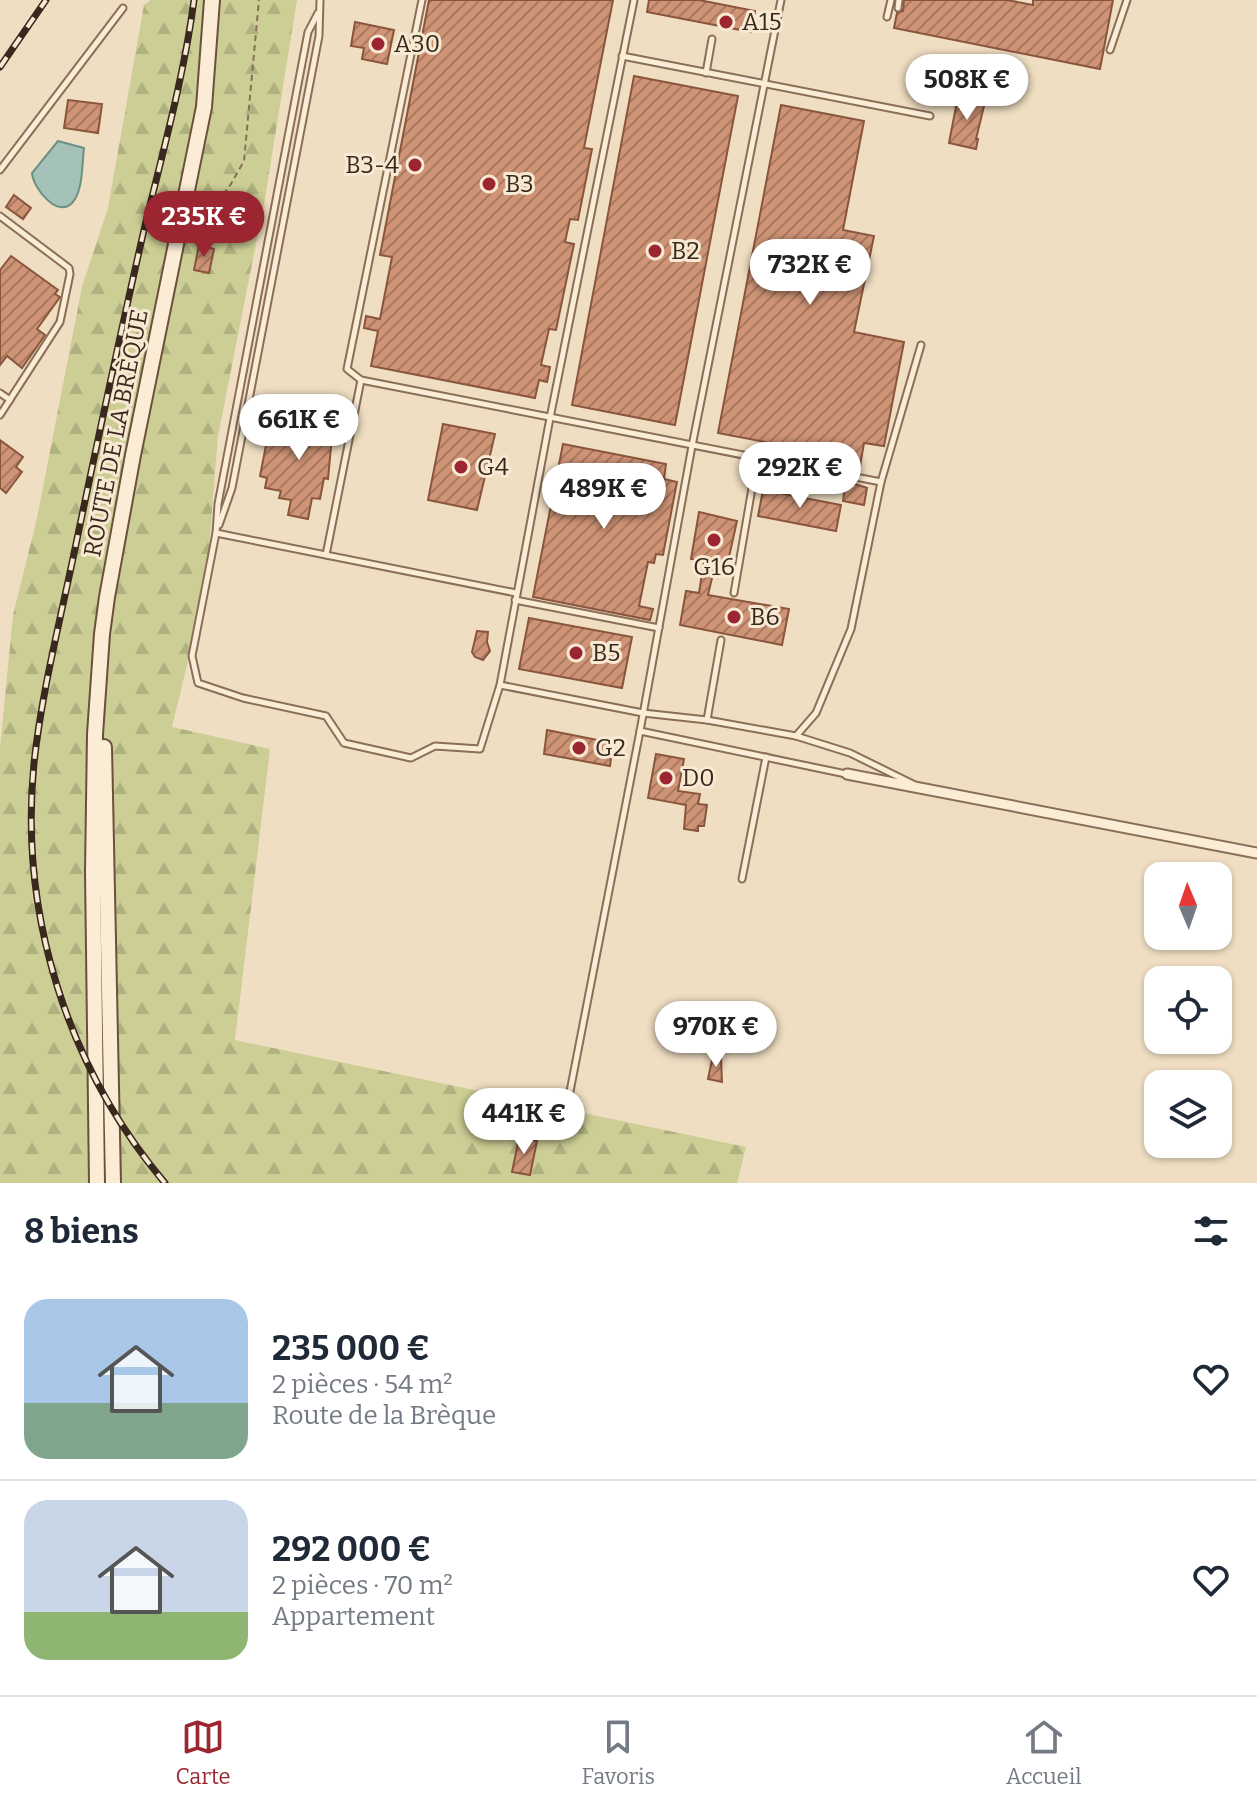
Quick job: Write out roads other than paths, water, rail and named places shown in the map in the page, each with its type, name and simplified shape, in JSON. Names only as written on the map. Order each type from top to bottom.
[{"type":"main road","name":"ROUTE DE LA BRÈQUE","points":[[97,1183],[93,872],[95,734],[102,634],[133,455],[204,107],[212,0]]},
{"type":"main road","points":[[102,634],[113,1183]]},
{"type":"street","points":[[847,774],[1257,853]]},
{"type":"lane","points":[[216,533],[232,488],[319,36],[320,0]]},
{"type":"lane","points":[[422,0],[347,369],[361,380],[881,482]]},
{"type":"lane","points":[[318,13],[308,32],[305,47],[192,656],[198,683],[243,698],[326,716],[344,743],[411,758],[435,746],[480,749],[500,685],[634,0]]},
{"type":"lane","points":[[566,1112],[692,446],[781,0]]},
{"type":"lane","points":[[887,17],[891,0]]},
{"type":"lane","points":[[898,8],[899,0]]},
{"type":"lane","points":[[1110,50],[1127,0]]},
{"type":"lane","points":[[0,170],[123,8]]},
{"type":"lane","points":[[706,73],[712,39]]},
{"type":"lane","points":[[622,56],[930,116]]},
{"type":"lane","points":[[0,216],[69,268],[70,274],[60,322],[0,415]]},
{"type":"lane","points":[[796,736],[816,713],[851,629],[881,482],[921,345]]},
{"type":"lane","points":[[326,555],[361,380]]},
{"type":"lane","points":[[0,393],[10,400]]},
{"type":"lane","points":[[734,593],[757,459]]},
{"type":"lane","points":[[216,533],[659,628]]},
{"type":"lane","points":[[707,720],[721,640]]},
{"type":"lane","points":[[500,685],[643,713],[707,720],[796,736],[850,753],[922,788]]},
{"type":"lane","points":[[640,731],[847,774]]},
{"type":"lane","points":[[742,879],[766,757]]},
{"type":"water","points":[[58,141],[84,148],[78,194],[69,205],[63,207],[56,206],[42,195],[32,173]]},
{"type":"railway","points":[[0,67],[46,0]]},
{"type":"railway","points":[[165,1183],[131,1138],[101,1090],[57,986],[43,932],[34,876],[31,820],[37,736],[47,681],[126,308],[179,87],[194,0]]},
{"type":"place","name":"A15","points":[[726,22]]},
{"type":"place","name":"A30","points":[[378,44]]},
{"type":"place","name":"B3-4","points":[[415,165]]},
{"type":"place","name":"B3","points":[[489,184]]},
{"type":"place","name":"B2","points":[[655,251]]},
{"type":"place","name":"G4","points":[[461,467]]},
{"type":"place","name":"G16","points":[[714,540]]},
{"type":"place","name":"B6","points":[[734,617]]},
{"type":"place","name":"B5","points":[[576,653]]},
{"type":"place","name":"G2","points":[[579,748]]},
{"type":"place","name":"D0","points":[[666,778]]}]
